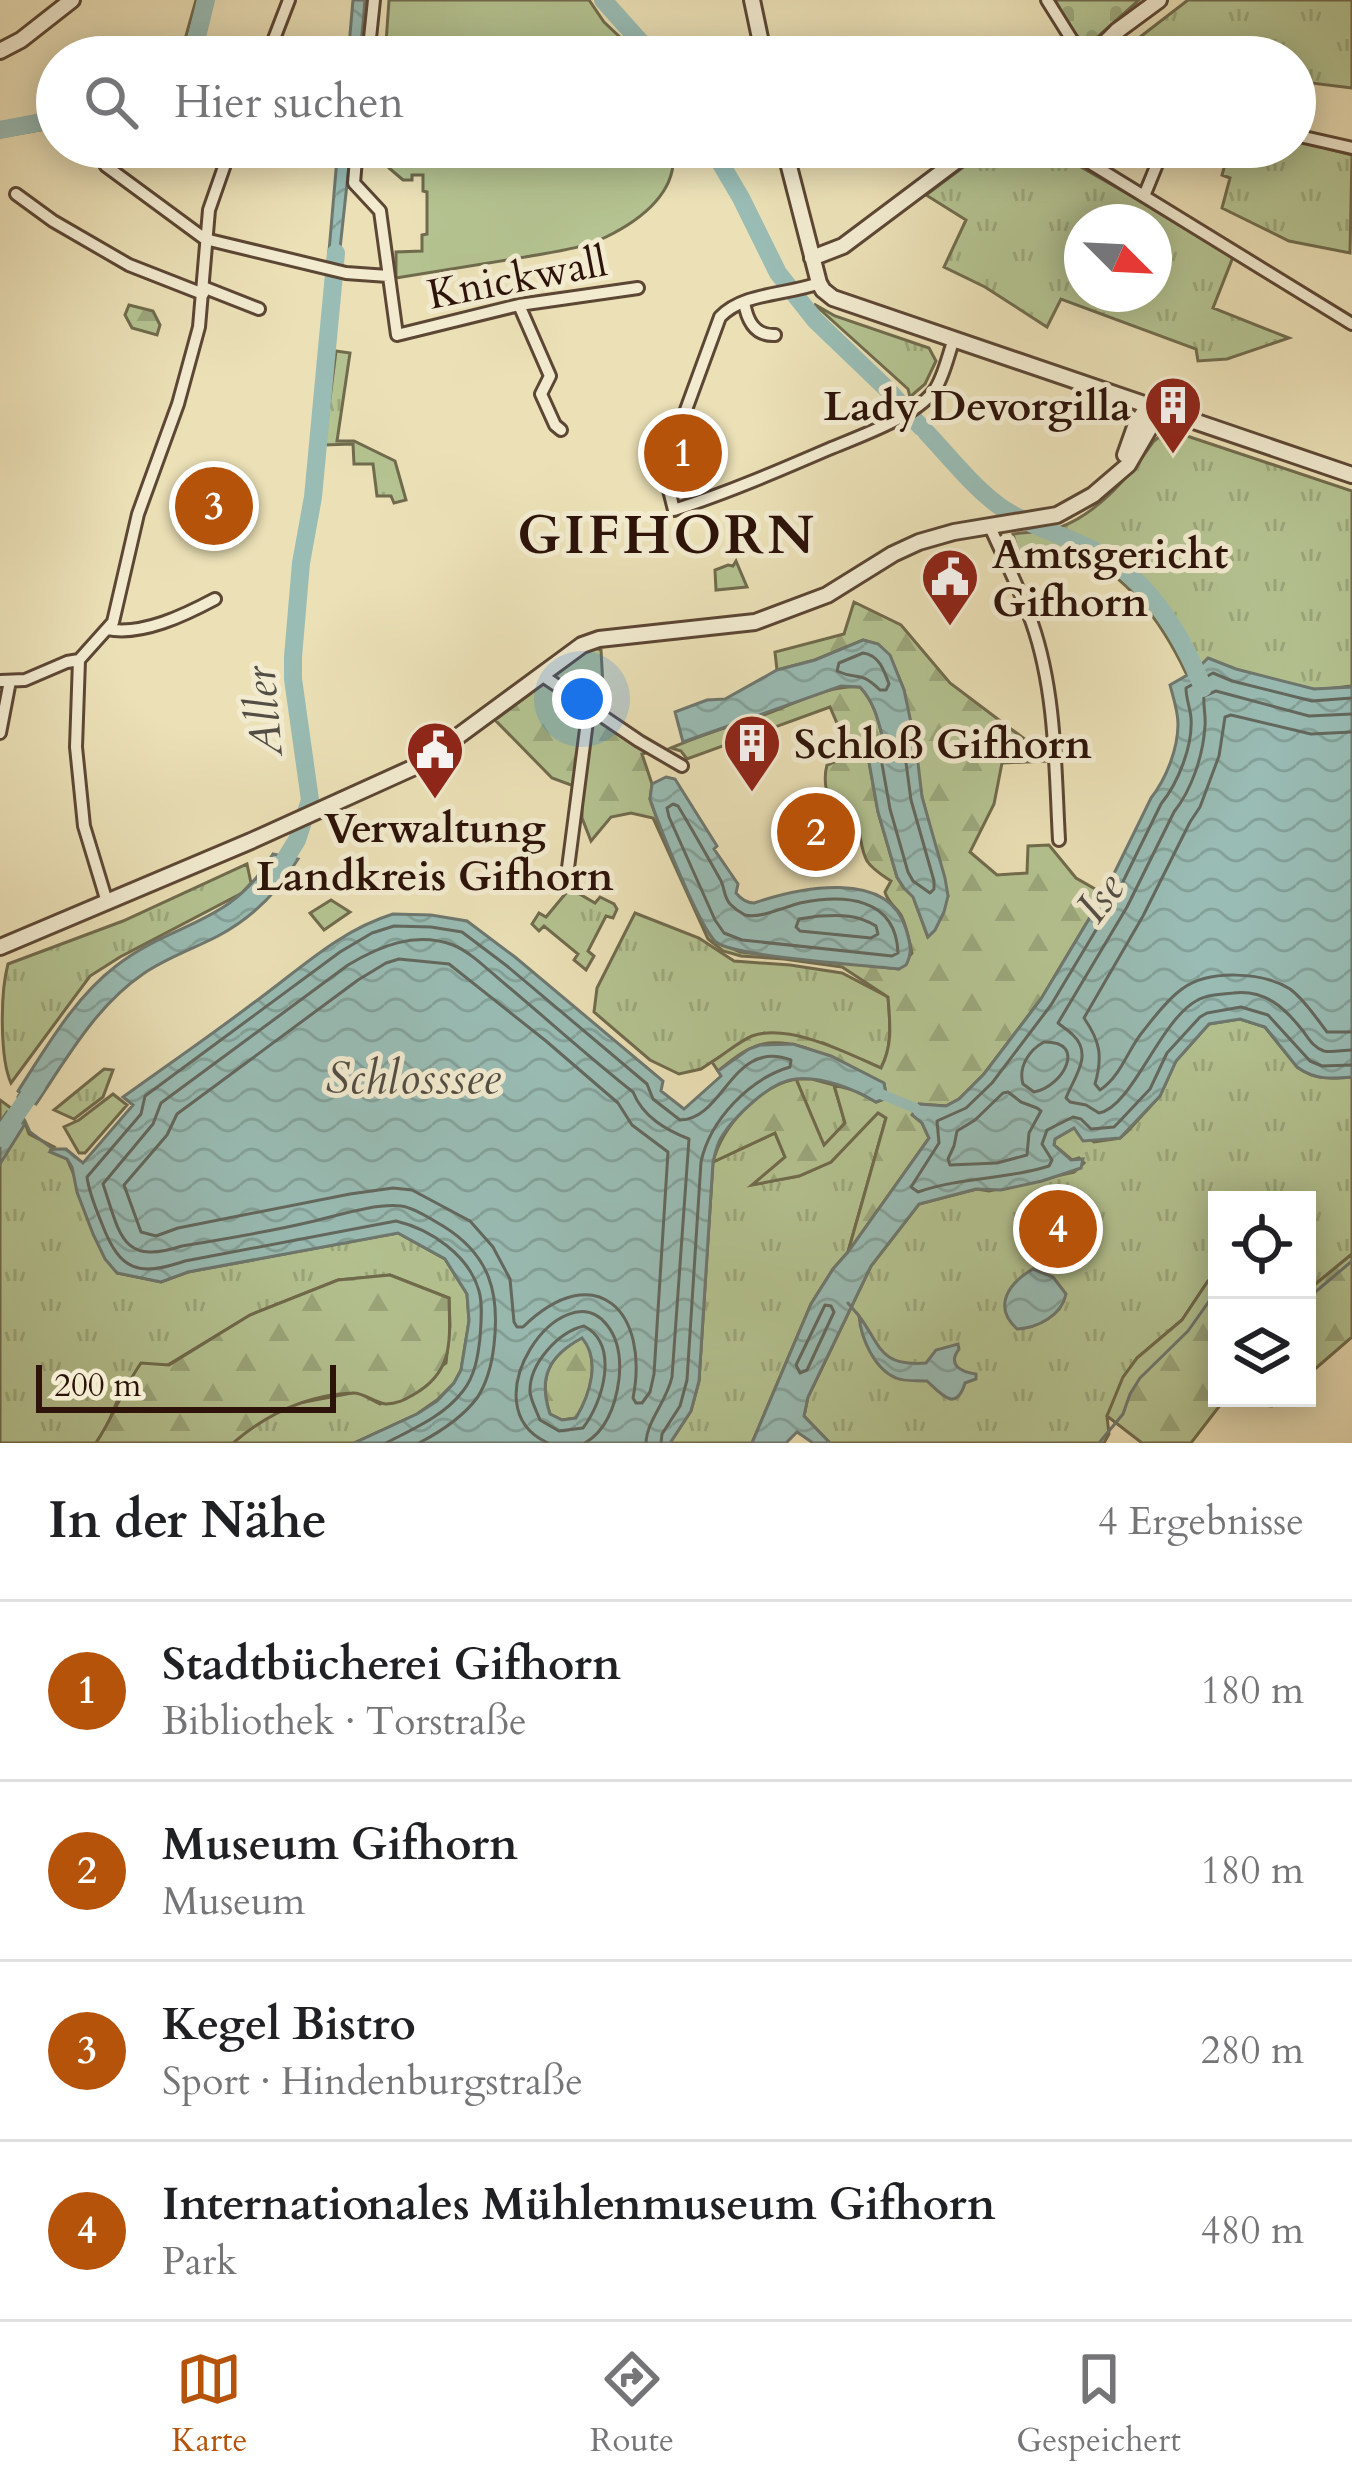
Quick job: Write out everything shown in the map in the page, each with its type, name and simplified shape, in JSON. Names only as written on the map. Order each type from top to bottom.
[{"type":"street","points":[[0,51],[72,0]]},
{"type":"street","points":[[275,36],[289,0]]},
{"type":"street","points":[[370,36],[374,0]]},
{"type":"street","points":[[752,0],[760,36]]},
{"type":"street","points":[[1047,0],[1070,36]]},
{"type":"street","points":[[1111,36],[1159,0]]},
{"type":"street","points":[[1316,140],[1352,148]]},
{"type":"street","points":[[109,168],[205,239]]},
{"type":"street","points":[[0,733],[5,681],[25,680],[79,660],[117,613],[138,514],[178,404],[199,327],[209,210],[224,168]]},
{"type":"street","name":"Knickwall","points":[[355,168],[354,182],[380,212],[397,335],[520,305],[638,288]]},
{"type":"street","points":[[789,168],[812,258],[812,285]]},
{"type":"street","points":[[812,258],[843,246],[947,168]]},
{"type":"street","points":[[1098,168],[1352,324]]},
{"type":"street","points":[[1144,196],[1155,168]]},
{"type":"street","points":[[16,194],[129,265],[259,309]]},
{"type":"street","name":"Knickwall","points":[[205,239],[346,273],[388,276]]},
{"type":"street","points":[[954,339],[938,385],[919,405],[718,496],[674,509],[666,478],[677,428],[720,317],[732,306],[745,308],[812,285],[840,302],[954,339],[1148,406],[1352,473]]},
{"type":"street","points":[[520,305],[550,376],[542,394],[545,406],[561,430]]},
{"type":"street","points":[[745,308],[754,328],[767,336],[776,335]]},
{"type":"street","points":[[0,947],[419,765],[540,674],[599,638],[755,622],[826,595],[920,542],[1057,515],[1104,487],[1128,465],[1149,429],[1148,406]]},
{"type":"street","points":[[989,527],[1033,627],[1051,712],[1059,840]]},
{"type":"street","points":[[107,629],[149,626],[215,599]]},
{"type":"street","points":[[79,660],[76,747],[84,826],[106,902]]},
{"type":"street","points":[[540,674],[682,766]]},
{"type":"street","points":[[568,868],[589,706]]},
{"type":"green space","points":[[196,0],[212,0],[204,36],[186,36]]},
{"type":"green space","points":[[389,0],[589,0],[619,36],[386,36]]},
{"type":"green space","points":[[1055,0],[1139,0],[1098,36],[1077,36]]},
{"type":"green space","points":[[1188,0],[1352,0],[1352,88],[1316,84],[1316,36],[1141,36]]},
{"type":"green space","points":[[36,116],[36,131],[0,137],[0,123]]},
{"type":"green space","points":[[1316,146],[1352,155],[1350,253],[1289,241],[1222,208],[1230,178],[1222,175],[1224,168],[1316,168]]},
{"type":"green space","points":[[389,168],[672,168],[656,202],[597,241],[396,278],[396,252],[422,251],[422,235],[427,234],[423,175],[403,180]]},
{"type":"green space","points":[[962,168],[1083,168],[1145,204],[1064,204],[1064,300],[1047,327],[944,267],[966,220],[926,195]]},
{"type":"green space","points":[[1172,219],[1233,257],[1213,308],[1289,338],[1227,359],[1198,361],[1196,349],[1096,312],[1172,312]]},
{"type":"green space","points":[[814,304],[835,316],[929,348],[936,361],[925,384],[910,397],[908,389]]},
{"type":"green space","points":[[129,305],[153,311],[160,325],[157,335],[132,328],[125,315]]},
{"type":"green space","points":[[336,351],[350,353],[337,441],[354,441],[395,461],[406,500],[394,503],[391,496],[377,496],[373,464],[354,464],[353,444],[324,445]]},
{"type":"green space","points":[[1178,433],[1352,491],[1352,686],[1312,689],[1218,668],[1186,673],[1140,601],[1093,560],[1073,548],[1022,568],[1013,534],[1055,529],[1089,512],[1114,491],[1154,441]]},
{"type":"green space","points":[[736,561],[747,587],[716,590],[715,570]]},
{"type":"green space","points":[[854,602],[901,625],[950,683],[1026,740],[1048,743],[1048,761],[1002,763],[994,804],[970,852],[997,875],[1027,873],[1028,846],[1049,845],[1076,878],[1104,894],[1041,999],[984,1074],[946,1106],[919,1104],[913,1115],[929,1138],[848,1252],[886,1118],[878,1113],[831,1162],[799,1176],[752,1185],[785,1157],[775,1133],[713,1162],[733,1122],[756,1099],[782,1083],[796,1079],[824,1145],[845,1123],[834,1085],[876,1102],[886,1095],[884,1084],[818,1053],[783,1043],[749,1049],[718,1071],[712,1062],[752,1036],[783,1033],[881,1068],[889,1042],[888,997],[842,967],[723,951],[708,939],[653,818],[631,813],[611,817],[591,841],[582,818],[582,789],[552,778],[495,720],[593,647],[601,650],[605,723],[650,752],[642,754],[652,784],[650,799],[714,940],[740,952],[899,969],[912,953],[903,920],[885,892],[891,881],[869,864],[856,824],[837,813],[828,797],[827,765],[848,749],[830,707],[687,759],[671,748],[822,692],[860,687],[872,705],[883,739],[869,762],[878,812],[897,877],[913,896],[927,935],[948,896],[922,797],[904,690],[890,656],[878,644],[863,640],[777,670],[775,652],[844,634]]},
{"type":"green space","points":[[247,864],[251,883],[242,893],[90,976],[11,1083],[2,1026],[8,964],[123,921]]},
{"type":"green space","points":[[566,880],[574,883],[571,889],[595,903],[600,897],[617,909],[613,918],[606,916],[588,951],[594,956],[586,970],[574,960],[578,954],[544,926],[539,931],[532,924],[539,913],[546,917],[566,893],[560,887]]},
{"type":"green space","points":[[331,900],[350,912],[324,930],[310,913]]},
{"type":"green space","points":[[635,913],[699,938],[734,961],[842,973],[888,997],[889,1042],[881,1068],[823,1043],[764,1033],[701,1069],[679,1074],[650,1060],[594,1012],[597,988]]},
{"type":"green space","points":[[1240,1019],[1265,1027],[1297,1067],[1323,1078],[1352,1077],[1352,1254],[1316,1284],[1316,1191],[1208,1191],[1208,1281],[1182,1320],[1137,1358],[1107,1416],[1109,1434],[1104,1443],[830,1443],[804,1416],[808,1397],[871,1266],[919,1204],[1074,1172],[1084,1163],[1079,1158],[1072,1160],[1054,1145],[1055,1139],[1074,1128],[1094,1142],[1120,1138],[1160,1096],[1176,1061],[1209,1024]]},
{"type":"green space","points":[[104,1069],[113,1070],[103,1097],[74,1119],[54,1110]]},
{"type":"green space","points":[[796,1079],[834,1085],[845,1123],[824,1146]]},
{"type":"green space","points":[[113,1094],[127,1105],[85,1153],[79,1153],[64,1127]]},
{"type":"green space","points":[[0,1100],[23,1117],[29,1134],[67,1159],[117,1273],[161,1282],[188,1272],[398,1233],[445,1259],[467,1294],[469,1321],[461,1370],[454,1383],[417,1414],[354,1443],[233,1443],[257,1422],[294,1404],[357,1392],[380,1404],[446,1363],[449,1298],[390,1275],[338,1280],[250,1315],[120,1394],[96,1443],[0,1443]]},
{"type":"green space","points":[[878,1112],[886,1118],[848,1252],[811,1304],[752,1443],[670,1443],[691,1411],[699,1381],[713,1162],[775,1133],[785,1157],[755,1184],[799,1176],[831,1162]]},
{"type":"green space","points":[[1352,1254],[1352,1337],[1316,1368],[1316,1299],[1316,1284]]},
{"type":"green space","points":[[390,1275],[449,1298],[449,1342],[443,1366],[413,1395],[386,1404],[356,1393],[304,1402],[260,1423],[233,1443],[96,1443],[141,1363],[169,1365],[250,1315],[338,1280]]},
{"type":"green space","points":[[1208,1281],[1208,1407],[1219,1407],[1191,1443],[1142,1443],[1107,1416],[1123,1377],[1137,1358],[1182,1320]]},
{"type":"green space","points":[[583,1337],[591,1357],[589,1388],[576,1418],[562,1420],[550,1414],[546,1379],[561,1352]]},
{"type":"water","points":[[353,0],[365,0],[362,36],[350,36]]},
{"type":"water","points":[[336,168],[349,168],[338,267],[328,263]]},
{"type":"water","points":[[863,640],[878,644],[890,655],[904,690],[922,797],[948,896],[928,937],[913,897],[897,877],[878,812],[869,762],[883,739],[872,705],[860,687],[841,686],[683,742],[675,712],[725,699],[777,670]]},
{"type":"water","points":[[1208,658],[1314,689],[1352,687],[1352,1077],[1323,1078],[1297,1067],[1265,1027],[1240,1019],[1209,1024],[1176,1061],[1160,1096],[1120,1138],[1083,1141],[1074,1128],[1055,1139],[1054,1145],[1071,1160],[1083,1159],[1081,1168],[1042,1181],[1001,1190],[976,1189],[919,1204],[871,1266],[808,1397],[804,1416],[830,1443],[813,1443],[797,1432],[786,1443],[752,1443],[811,1304],[929,1138],[912,1115],[919,1104],[946,1106],[984,1074],[1041,999],[1104,894],[1173,753],[1178,719],[1170,685]]},
{"type":"water","points":[[666,777],[675,779],[717,846],[714,849],[738,884],[736,893],[742,899],[754,903],[794,892],[840,888],[881,897],[896,910],[906,929],[910,952],[906,965],[899,969],[802,960],[716,942],[690,897],[650,799],[652,784]]},
{"type":"water","points":[[273,854],[298,859],[263,903],[230,929],[161,963],[126,987],[84,1034],[36,1104],[18,1097],[62,1024],[101,979],[138,951],[239,896]]},
{"type":"water","name":"Schlosssee","points":[[393,914],[467,921],[663,1081],[661,1091],[684,1109],[721,1076],[718,1071],[760,1045],[793,1044],[831,1056],[884,1083],[884,1099],[876,1102],[827,1082],[786,1081],[754,1101],[720,1139],[713,1162],[699,1381],[691,1411],[670,1443],[354,1443],[437,1401],[461,1370],[469,1321],[467,1294],[445,1259],[398,1233],[188,1272],[161,1282],[117,1273],[105,1259],[77,1192],[72,1167],[67,1159],[50,1152],[66,1149],[83,1163],[133,1105],[123,1097],[319,953]],"holes":[[[582,1338],[592,1367],[586,1398],[576,1418],[562,1420],[550,1414],[545,1389],[549,1369],[561,1352]]]},
{"type":"water","points":[[7,1112],[25,1124],[0,1164],[0,1122]]},
{"type":"water","points":[[1033,1269],[1053,1277],[1066,1294],[1048,1319],[1017,1329],[1006,1312],[1007,1296]]},
{"type":"water","points":[[859,1316],[883,1352],[899,1361],[926,1363],[936,1350],[958,1344],[955,1363],[976,1374],[976,1379],[965,1383],[953,1399],[927,1381],[888,1374],[870,1352]]},
{"type":"waterway","points":[[197,36],[206,0]]},
{"type":"waterway","name":"Ise","points":[[603,0],[635,36]]},
{"type":"waterway","points":[[0,130],[36,123]]},
{"type":"waterway","name":"Ise","points":[[723,168],[778,273],[815,320],[921,427]]},
{"type":"waterway","name":"Aller","points":[[276,874],[297,840],[310,800],[293,657],[336,253]]},
{"type":"waterway","name":"Ise","points":[[926,432],[1005,510],[1097,552],[1133,578],[1174,629],[1203,688]]},
{"type":"waterway","name":"Aller","points":[[0,1138],[36,1086]]},
{"type":"waterway","points":[[876,1092],[924,1115]]},
{"type":"waterway","points":[[17,1114],[30,1132],[53,1149]]},
{"type":"waterway","points":[[1316,1291],[1352,1261]]},
{"type":"waterway","points":[[1099,1443],[1123,1414],[1140,1378],[1188,1331],[1211,1299]]},
{"type":"waterway","points":[[848,1303],[859,1316]]},
{"type":"place","name":"Stadtbücherei Gifhorn","points":[[683,453]]},
{"type":"place","name":"Lady Devorgilla","points":[[1173,456]]},
{"type":"place","name":"Kegel Bistro","points":[[214,506]]},
{"type":"place","name":"Amtsgericht Gifhorn","points":[[950,628]]},
{"type":"place","name":"Schloß Gifhorn","points":[[752,794]]},
{"type":"place","name":"Verwaltung Landkreis Gifhorn","points":[[435,801]]},
{"type":"place","name":"Museum Gifhorn","points":[[816,832]]},
{"type":"place","name":"Internationales Mühlenmuseum Gifhorn","points":[[1058,1229]]},
{"type":"district","name":"GIFHORN","points":[[667,534]]}]
